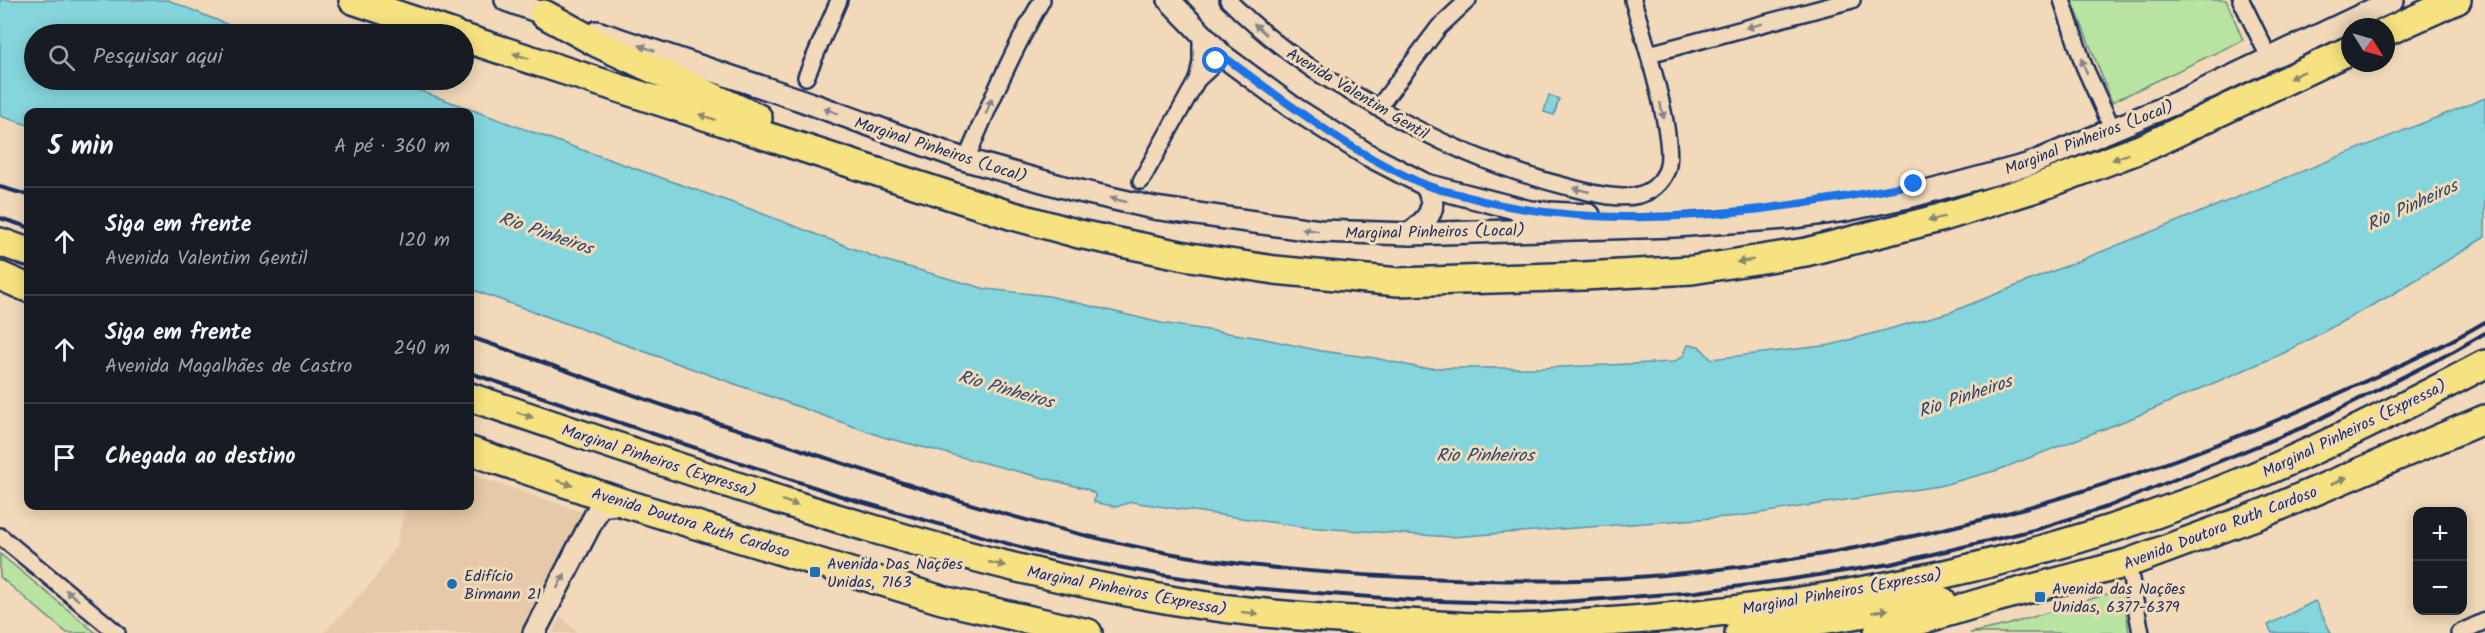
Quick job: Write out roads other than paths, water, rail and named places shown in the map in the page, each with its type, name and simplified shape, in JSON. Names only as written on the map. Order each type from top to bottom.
[{"type":"highway","points":[[353,0],[424,24]]},
{"type":"highway","points":[[2395,25],[2431,0]]},
{"type":"highway","points":[[2395,27],[2457,0]]},
{"type":"highway","points":[[544,14],[597,43],[770,124],[842,161]]},
{"type":"highway","points":[[474,41],[1010,215],[1079,234],[1190,257],[1275,270],[1398,282],[1692,270],[1806,252],[1940,218],[2039,187],[2148,146],[2341,54]]},
{"type":"highway","points":[[0,242],[24,251]]},
{"type":"highway","points":[[0,276],[24,286]]},
{"type":"highway","points":[[0,293],[24,301]]},
{"type":"highway","name":"Marginal Pinheiros (Expressa)","points":[[474,398],[843,521],[966,556],[1036,572],[1239,612],[1299,618],[1522,631],[1677,618],[1906,582],[1995,561],[2105,529],[2218,490],[2301,457],[2485,364]]},
{"type":"highway","name":"Avenida Doutora Ruth Cardoso","points":[[1878,633],[1996,598],[2128,563],[2266,512],[2479,419]]},
{"type":"highway","name":"Avenida Doutora Ruth Cardoso","points":[[474,452],[624,503],[942,600],[1088,633]]},
{"type":"highway","points":[[1739,633],[1785,628],[1922,603],[1996,598]]},
{"type":"main road","name":"Marginal Pinheiros (Local)","points":[[506,0],[798,99],[966,160],[1071,189],[1154,208],[1320,231],[1410,234],[1675,226],[1786,218],[1846,210],[1908,197],[2027,165],[2178,102],[2393,0]]},
{"type":"main road","points":[[1169,0],[1223,56],[1330,132],[1368,155],[1426,185],[1494,204],[1564,215],[1669,215],[1766,209],[1891,189],[1994,163],[2049,144],[2108,119],[2367,0]]},
{"type":"main road","points":[[1410,234],[1423,223],[1433,205],[1433,199],[1426,185]]},
{"type":"main road","points":[[534,633],[600,506],[624,503]]},
{"type":"street","points":[[806,76],[839,0]]},
{"type":"street","points":[[966,160],[1019,39],[1042,0]]},
{"type":"street","points":[[1377,108],[1439,27],[1468,0]]},
{"type":"street","points":[[1633,0],[1649,54],[1852,0]]},
{"type":"street","points":[[2061,0],[2084,66],[2108,119]]},
{"type":"street","points":[[2241,0],[2264,47]]},
{"type":"street","name":"Avenida Valentim Gentil","points":[[1234,2],[1272,40],[1311,69],[1406,125],[1465,153],[1528,176],[1621,197],[1639,195],[1659,183],[1667,170],[1670,157],[1669,141],[1649,54]]},
{"type":"street","points":[[1141,181],[1197,80],[1201,62],[1201,34]]},
{"type":"street","points":[[1197,80],[1223,56]]},
{"type":"street","points":[[0,536],[117,633]]},
{"type":"street","points":[[2128,563],[2141,633]]},
{"type":"street","points":[[2459,633],[2485,621]]},
{"type":"water","points":[[0,0],[168,0],[226,24],[24,24],[24,90],[418,90],[467,108],[24,108],[24,124],[0,116]]},
{"type":"water","points":[[1549,95],[1559,99],[1554,115],[1544,112]]},
{"type":"water","name":"Rio Pinheiros","points":[[2485,98],[2485,237],[2393,294],[2284,353],[2132,418],[1998,470],[1939,486],[1740,516],[1451,537],[1304,527],[1131,502],[1116,507],[1094,502],[1095,494],[1087,489],[883,437],[474,290],[474,111],[753,210],[880,259],[986,289],[1049,296],[1161,323],[1261,338],[1420,368],[1540,368],[1674,362],[1684,355],[1688,345],[1699,346],[1711,359],[1831,345],[1951,312]]},
{"type":"water","points":[[2315,601],[2331,633],[2272,633],[2268,625]]},
{"type":"railway","points":[[0,187],[24,194]]},
{"type":"railway","points":[[0,218],[24,226]]},
{"type":"railway","points":[[474,338],[668,407],[891,479],[973,505],[1099,539],[1177,555],[1282,569],[1424,578],[1549,581],[1624,578],[1714,570],[1804,557],[1982,520],[2156,467],[2241,435],[2406,363],[2485,322]]},
{"type":"railway","points":[[474,374],[847,498],[1041,553],[1162,575],[1251,588],[1411,600],[1535,604],[1696,592],[1779,581],[1891,564],[2038,529],[2107,507],[2304,427],[2485,333]]},
{"type":"place","name":"Avenida Das Nações Unidas, 7163","points":[[815,572]]},
{"type":"place","name":"Edifício Birmann 21","points":[[452,584]]},
{"type":"place","name":"Avenida das Nações Unidas, 6377-6379","points":[[2040,597]]}]
